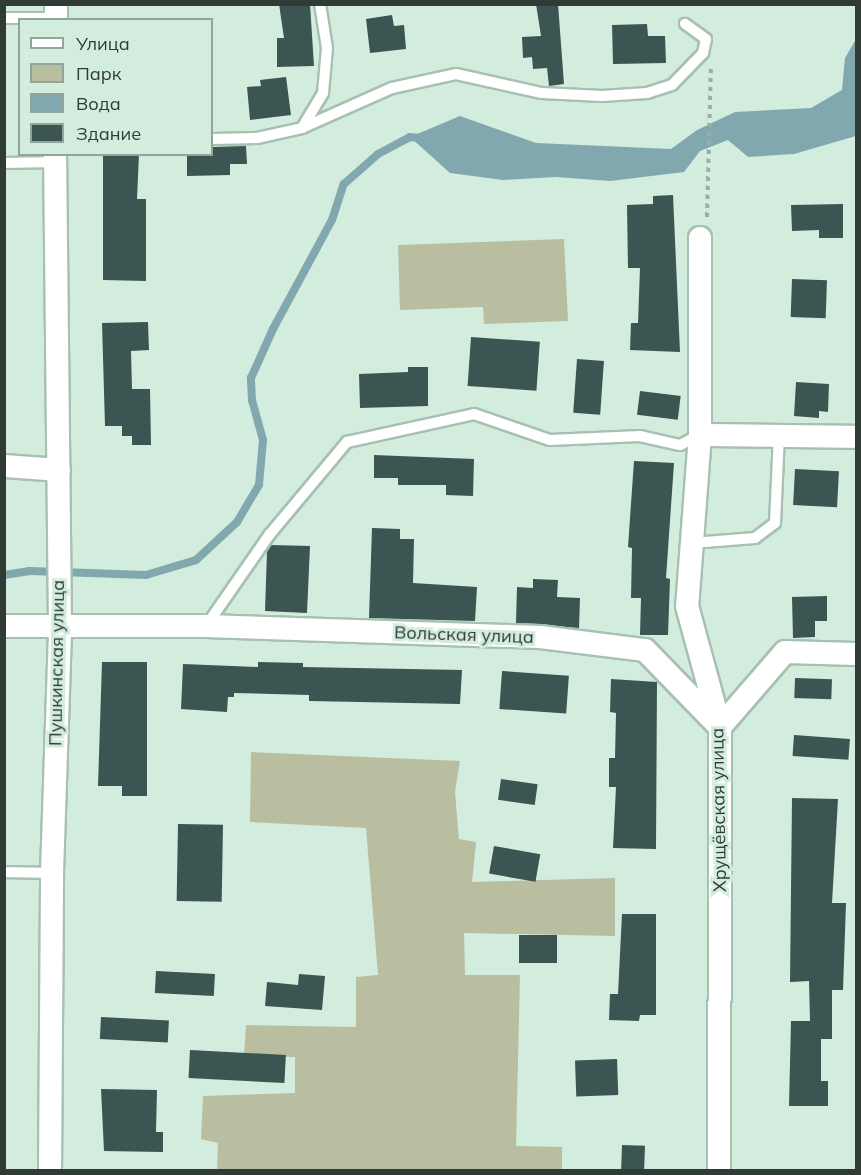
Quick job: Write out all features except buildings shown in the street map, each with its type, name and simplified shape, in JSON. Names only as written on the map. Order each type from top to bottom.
[{"type":"street","name":"Пушкинская улица","points":[[50,1170],[52,873],[60,627],[55,158]]},
{"type":"street","name":"Хрущёвская улица","points":[[700,238],[700,435],[687,606],[720,726],[719,1170]]},
{"type":"street","points":[[700,435],[856,437]]},
{"type":"street","points":[[4,466],[58,470]]},
{"type":"street","name":"Вольская улица","points":[[4,626],[206,626],[540,637],[645,650],[720,726]]},
{"type":"street","points":[[720,726],[785,652],[856,654]]},
{"type":"lane","points":[[302,128],[323,93],[327,48],[320,4]]},
{"type":"lane","points":[[4,18],[56,14]]},
{"type":"lane","points":[[213,139],[257,138],[302,128],[392,88],[456,74],[542,93],[602,96],[647,93],[672,85],[703,52],[706,39],[685,24]]},
{"type":"lane","points":[[4,163],[55,158]]},
{"type":"lane","points":[[206,626],[270,534],[347,442],[474,414],[550,440],[640,436],[680,445],[700,435]]},
{"type":"lane","points":[[692,543],[754,538],[776,523],[779,436]]},
{"type":"lane","points":[[4,872],[52,873]]},
{"type":"path","points":[[700,238],[710,209],[712,70]]},
{"type":"green space","points":[[564,239],[568,321],[484,324],[483,307],[400,310],[398,245]]},
{"type":"green space","points":[[251,752],[460,761],[455,792],[459,839],[476,842],[472,882],[615,878],[615,936],[464,933],[465,975],[520,975],[516,1146],[562,1147],[562,1170],[217,1170],[218,1143],[201,1139],[203,1096],[295,1093],[295,1057],[244,1056],[246,1025],[356,1027],[356,977],[378,975],[366,828],[250,822]]},
{"type":"water","points":[[856,39],[856,136],[794,154],[748,157],[728,140],[700,151],[684,172],[610,181],[556,177],[503,180],[450,173],[410,137],[460,116],[536,143],[671,149],[697,130],[735,112],[811,108],[842,90],[845,58]]},
{"type":"waterway","points":[[4,575],[30,571],[146,575],[196,560],[237,522],[259,485],[263,440],[252,400],[251,378],[273,329],[332,220],[344,184],[378,154],[410,137],[420,138]]}]
